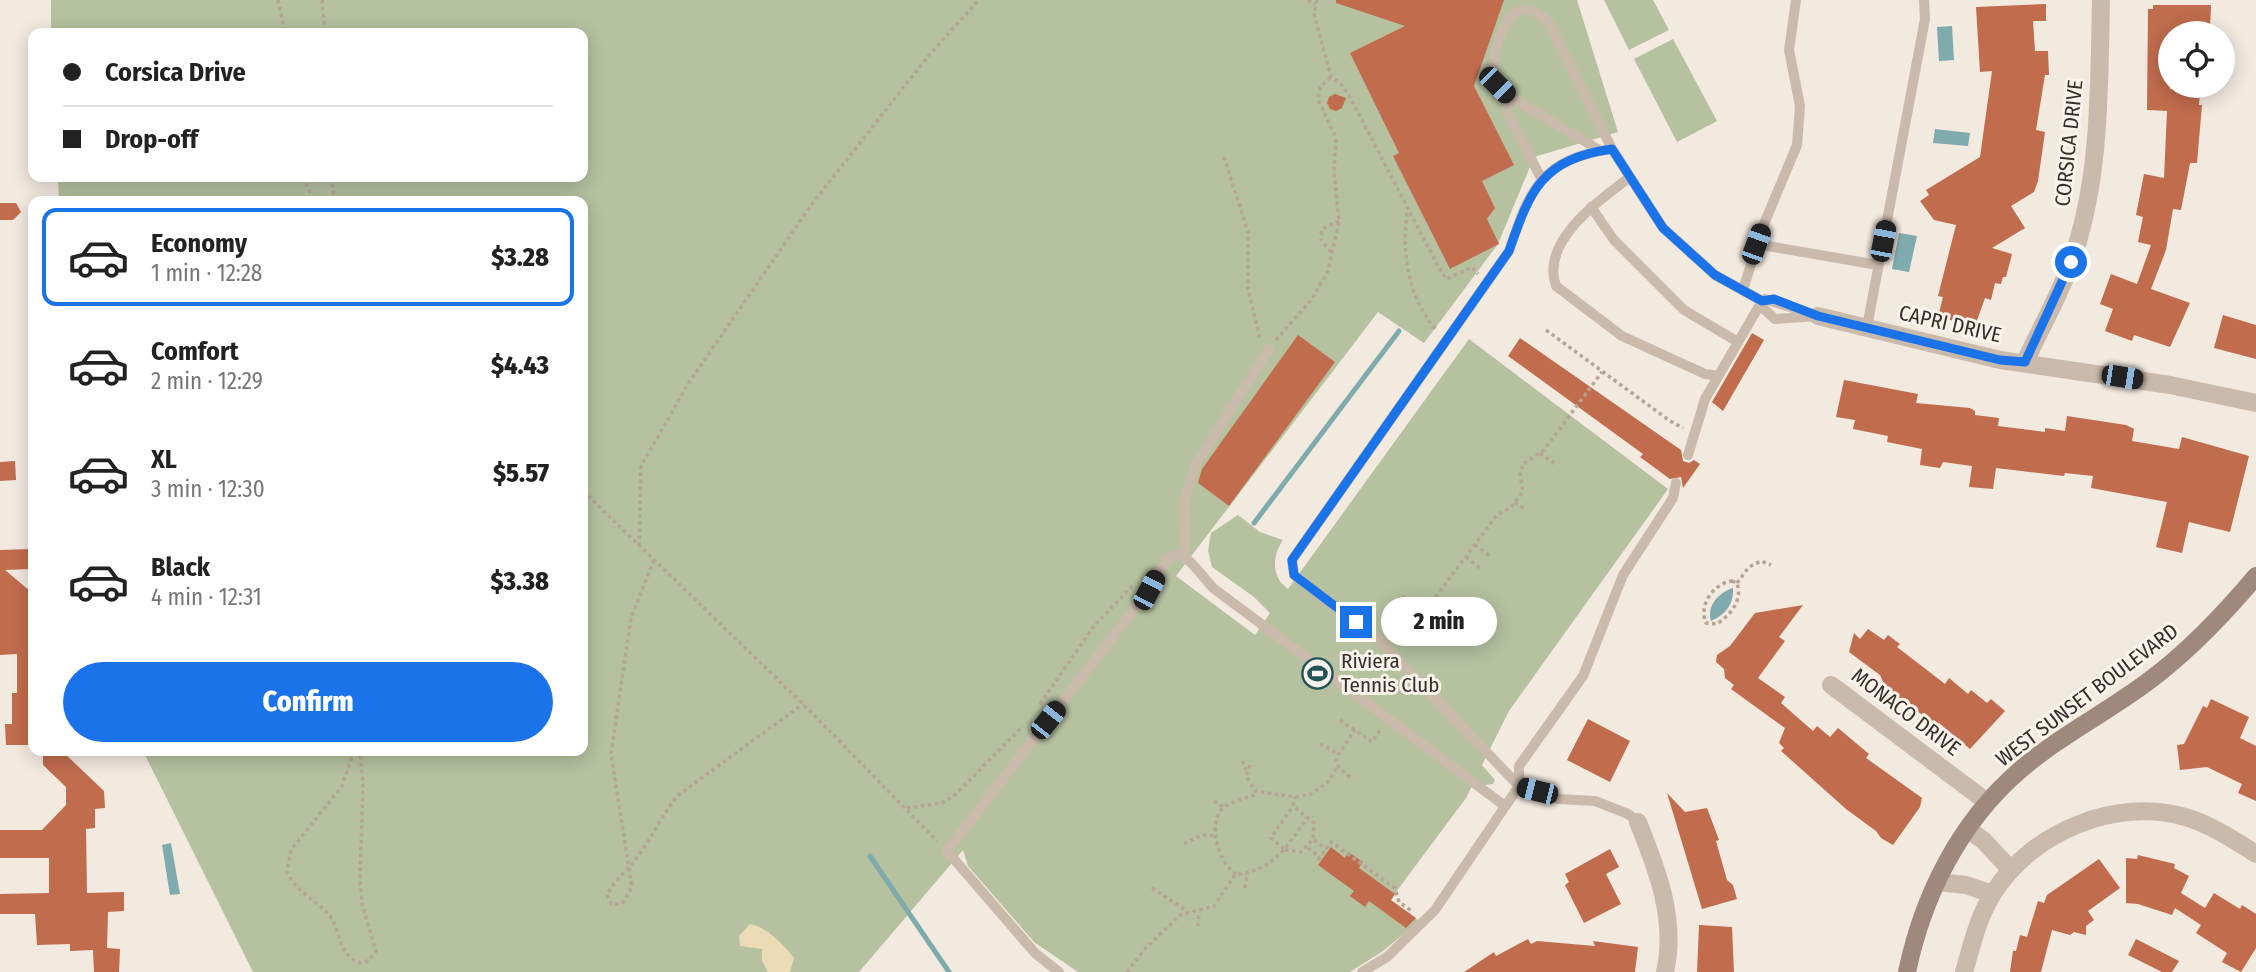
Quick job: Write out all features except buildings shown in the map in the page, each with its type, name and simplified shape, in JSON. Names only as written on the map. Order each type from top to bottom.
[{"type":"main road","name":"WEST SUNSET BOULEVARD","points":[[1907,972],[1918,928],[1937,882],[1967,829],[1987,802],[2019,771],[2150,680],[2192,645],[2224,615],[2256,576]]},
{"type":"street","name":"CORSICA DRIVE","points":[[2025,362],[2071,262],[2091,183],[2099,82],[2101,0]]},
{"type":"street","name":"CAPRI DRIVE","points":[[1818,316],[2000,360],[2170,385],[2256,403]]},
{"type":"street","name":"MONACO DRIVE","points":[[1831,685],[1987,802]]},
{"type":"street","points":[[1964,972],[1978,925],[1993,894],[2010,869],[2038,844],[2082,824],[2129,811],[2186,817],[2256,854]]},
{"type":"street","points":[[1638,822],[1664,896],[1668,929],[1665,972]]},
{"type":"street","points":[[1967,829],[1983,840],[2010,869]]},
{"type":"street","points":[[1937,882],[1966,885],[1993,894]]},
{"type":"lane","points":[[1743,290],[1756,244],[1797,145],[1800,106],[1789,50],[1796,0]]},
{"type":"lane","points":[[1867,327],[1925,19],[1924,0]]},
{"type":"lane","points":[[1606,150],[1508,96],[1497,85],[1493,73],[1497,48],[1508,19],[1520,10],[1534,10],[1548,21],[1606,150],[1663,228],[1715,275],[1762,301],[1765,312],[1775,319],[1818,316]]},
{"type":"lane","points":[[1508,96],[1507,112],[1542,180]]},
{"type":"lane","points":[[1606,150],[1586,153],[1562,164],[1542,180],[1526,200],[1509,251],[1292,560],[1294,575],[1377,638],[1519,786],[1558,799],[1595,801],[1629,814],[1638,822]]},
{"type":"lane","points":[[1629,178],[1591,207],[1553,255],[1551,273],[1556,286],[1622,336],[1705,374],[1718,376]]},
{"type":"lane","points":[[1591,207],[1614,240],[1684,310],[1738,342]]},
{"type":"lane","points":[[1756,244],[1878,265]]},
{"type":"lane","name":"CAPRI DRIVE","points":[[1762,301],[1774,299],[1818,316]]},
{"type":"lane","points":[[1688,456],[1705,399],[1762,301]]},
{"type":"lane","points":[[1185,557],[1184,503],[1195,466],[1265,347]]},
{"type":"lane","points":[[1362,972],[1387,957],[1426,921],[1519,786],[1519,766],[1583,676],[1623,575],[1673,498],[1676,484]]},
{"type":"lane","points":[[1059,972],[1035,953],[947,851],[1149,590],[1166,558],[1175,554],[1185,557],[1213,588],[1505,806]]},
{"type":"path","points":[[278,0],[284,28]]},
{"type":"path","points":[[322,0],[324,28]]},
{"type":"path","points":[[639,546],[641,466],[688,384],[813,204],[929,55],[979,0]]},
{"type":"path","points":[[1308,0],[1316,3],[1314,14],[1331,77],[1341,84],[1350,97],[1408,212],[1446,279],[1472,267],[1485,283]]},
{"type":"path","points":[[1224,157],[1248,233],[1248,289],[1265,347]]},
{"type":"path","points":[[1408,212],[1404,243],[1409,279],[1416,299],[1445,340]]},
{"type":"path","points":[[1331,252],[1321,240],[1322,229],[1339,221]]},
{"type":"path","points":[[1546,330],[1676,425],[1695,430]]},
{"type":"path","points":[[1392,654],[1497,515],[1516,502],[1524,489],[1521,467],[1540,453],[1602,372]]},
{"type":"path","points":[[1540,453],[1556,465]]},
{"type":"path","points":[[588,496],[803,704],[947,851]]},
{"type":"path","points":[[1516,502],[1524,509]]},
{"type":"path","points":[[1475,545],[1490,556]]},
{"type":"path","points":[[1466,557],[1480,568]]},
{"type":"path","points":[[654,560],[631,618],[611,754],[630,867],[632,887],[623,902],[612,905],[607,895],[630,867],[677,796],[803,704]]},
{"type":"path","points":[[1737,583],[1749,567],[1761,561],[1771,565]]},
{"type":"path","points":[[1724,582],[1737,583],[1740,592],[1728,615],[1717,624],[1706,623],[1703,609],[1711,595],[1724,582]]},
{"type":"path","points":[[1402,596],[1427,609]]},
{"type":"path","points":[[1340,720],[1371,743]]},
{"type":"path","points":[[1242,761],[1250,787],[1260,793],[1295,797],[1322,789],[1338,765],[1339,752],[1355,730]]},
{"type":"path","points":[[1320,744],[1332,752],[1339,752]]},
{"type":"path","points":[[352,756],[342,786],[291,850],[287,872],[300,893],[332,919],[342,948],[360,963],[368,961],[376,951],[362,904],[360,879],[363,785],[360,756]]},
{"type":"path","points":[[1247,772],[1250,765]]},
{"type":"path","points":[[1338,765],[1350,777]]},
{"type":"path","points":[[1231,878],[1231,871],[1216,836],[1218,816],[1224,807],[1260,793]]},
{"type":"path","points":[[1284,849],[1271,838],[1293,806],[1295,797]]},
{"type":"path","points":[[1214,801],[1224,807]]},
{"type":"path","points":[[1293,806],[1314,823],[1313,839],[1295,858]]},
{"type":"path","points":[[1278,857],[1307,818]]},
{"type":"path","points":[[1184,844],[1201,835],[1216,836]]},
{"type":"path","points":[[1313,839],[1326,849]]},
{"type":"path","points":[[1307,847],[1319,859],[1331,842],[1395,888],[1399,902],[1426,921]]},
{"type":"path","points":[[1231,871],[1247,874],[1289,849],[1298,852]]},
{"type":"path","points":[[1152,888],[1187,911],[1199,912],[1214,906],[1231,878],[1237,874]]},
{"type":"path","points":[[1245,888],[1247,874]]},
{"type":"path","points":[[1127,972],[1147,947],[1187,911]]},
{"type":"path","points":[[1198,926],[1199,912]]},
{"type":"green space","points":[[51,0],[1577,0],[1618,132],[1534,157],[1498,244],[1424,343],[1378,312],[1176,576],[1255,635],[1270,613],[1254,597],[1212,567],[1208,551],[1211,533],[1238,515],[1260,532],[1283,540],[1275,566],[1278,579],[1288,589],[1469,339],[1668,489],[1509,711],[1482,765],[1495,780],[1493,784],[1484,785],[1475,780],[1466,798],[1390,900],[1419,921],[1383,951],[1350,972],[1078,972],[1034,942],[968,866],[963,850],[859,972],[253,972],[145,756],[588,756],[588,196],[59,196],[58,182],[588,182],[588,28],[51,28]]},
{"type":"green space","points":[[1604,0],[1653,0],[1669,30],[1629,50]]},
{"type":"green space","points":[[1673,39],[1717,121],[1677,142],[1634,59]]},
{"type":"sand","points":[[750,924],[769,933],[794,958],[790,972],[768,972],[762,961],[762,949],[740,946],[739,936]]},
{"type":"water","points":[[1952,26],[1954,60],[1939,61],[1937,27]]},
{"type":"water","points":[[1935,129],[1970,133],[1968,146],[1933,143]]},
{"type":"water","points":[[1899,233],[1917,236],[1909,272],[1892,269]]},
{"type":"water","points":[[1733,588],[1728,608],[1711,621],[1710,610],[1715,600]]},
{"type":"water","points":[[171,843],[180,894],[170,895],[162,845]]},
{"type":"waterway","points":[[1254,523],[1399,331]]},
{"type":"waterway","points":[[870,856],[949,972]]},
{"type":"place","name":"Riviera Tennis Club","points":[[1318,673]]},
{"type":"route","points":[[1356,622],[1294,575],[1292,560],[1509,251],[1526,200],[1542,180],[1562,164],[1586,153],[1612,149],[1639,195],[1663,228],[1715,275],[1762,301],[1774,299],[1818,316],[2000,360],[2025,362],[2071,262]]}]
